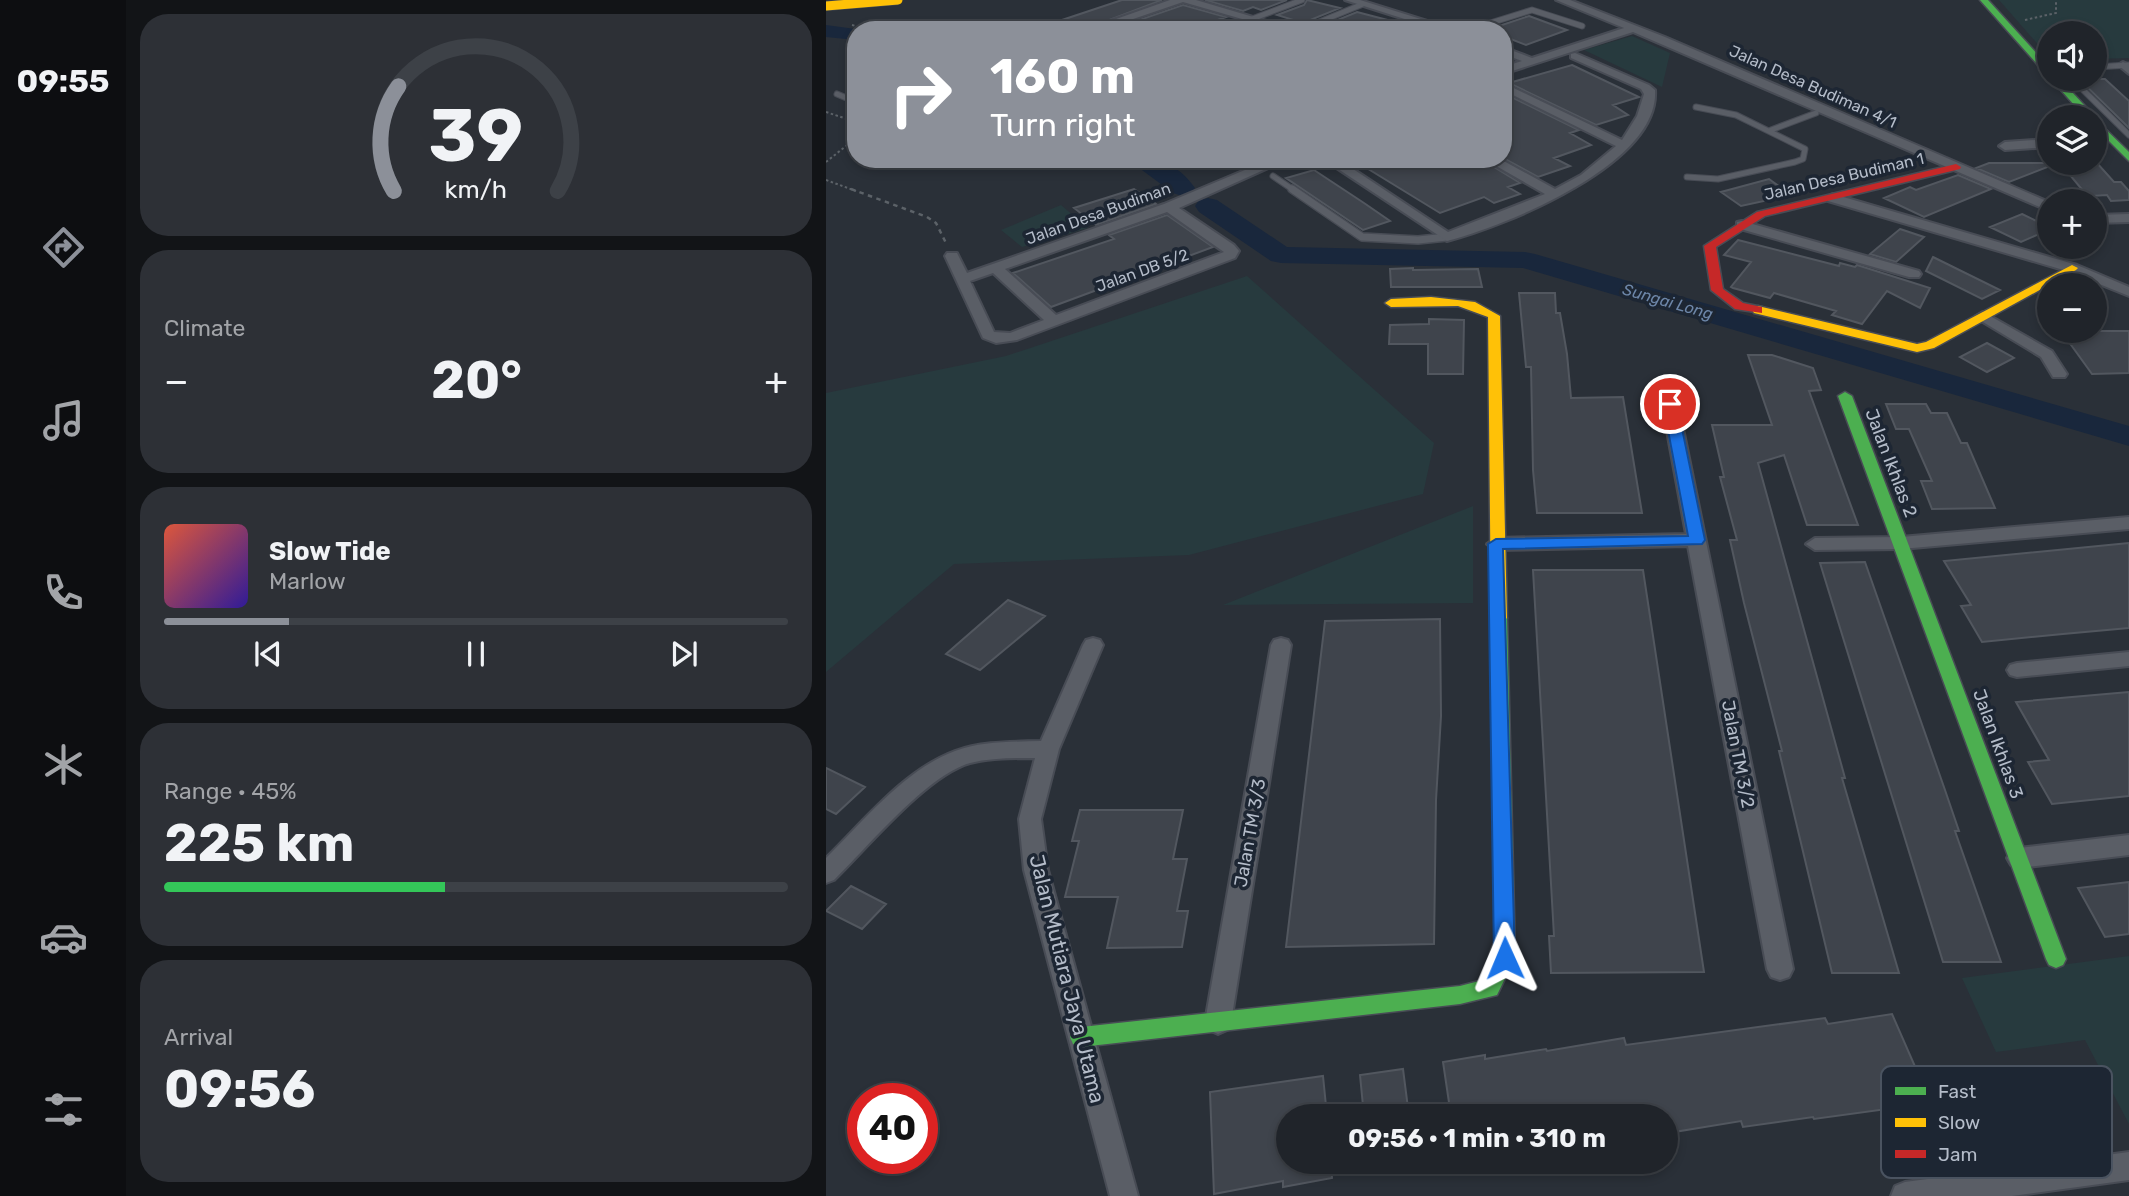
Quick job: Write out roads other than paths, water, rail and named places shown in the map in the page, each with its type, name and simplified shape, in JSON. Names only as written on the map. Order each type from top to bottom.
[{"type":"main road","points":[[826,6],[898,0]]},
{"type":"main road","points":[[1984,0],[2037,59]]},
{"type":"main road","points":[[2066,91],[2079,105]]},
{"type":"main road","points":[[2107,143],[2129,158]]},
{"type":"main road","name":"Jalan Desa Budiman 1","points":[[1956,167],[1768,212],[1742,225],[1710,246],[1717,290],[1739,306],[1917,348],[1930,345],[1983,316]]},
{"type":"main road","points":[[1983,316],[2072,268]]},
{"type":"main road","points":[[1082,1037],[1460,995],[1490,988],[1505,958],[1494,316],[1486,308],[1469,303],[1391,303]]},
{"type":"main road","name":"Jalan Ikhlas 2","points":[[1845,396],[1901,543]]},
{"type":"main road","name":"Jalan Ikhlas 3","points":[[1901,543],[2056,959]]},
{"type":"street","points":[[1117,21],[1180,0]]},
{"type":"street","points":[[1185,0],[1259,21]]},
{"type":"street","points":[[1350,0],[1421,21]]},
{"type":"street","name":"Jalan Desa Budiman 4/1","points":[[1561,0],[1634,28],[1821,112],[2037,202]]},
{"type":"street","points":[[1246,21],[1252,19]]},
{"type":"street","points":[[1512,68],[1634,28]]},
{"type":"street","points":[[1512,54],[1530,61]]},
{"type":"street","points":[[1343,168],[1447,236],[1528,206],[1597,170],[1637,128],[1650,99],[1649,90],[1575,56]]},
{"type":"street","points":[[1512,90],[1623,145]]},
{"type":"street","points":[[2006,146],[2037,144]]},
{"type":"street","name":"Jalan Desa Budiman","points":[[962,279],[1169,207],[1261,168]]},
{"type":"street","points":[[1506,168],[1552,193]]},
{"type":"street","points":[[1833,198],[2072,268],[2129,292]]},
{"type":"street","name":"Jalan DB 5/2","points":[[962,279],[988,335],[996,338],[1012,337],[1230,255],[1232,251],[1229,248],[1169,207]]},
{"type":"street","points":[[2107,219],[2129,218]]},
{"type":"street","points":[[1742,225],[1914,274]]},
{"type":"street","points":[[952,256],[962,279]]},
{"type":"street","points":[[996,268],[1054,321]]},
{"type":"street","points":[[1983,316],[2047,354],[2059,374]]},
{"type":"street","name":"Jalan TM 3/2","points":[[1670,404],[1780,968]]},
{"type":"street","points":[[1815,544],[1901,543],[2129,523]]},
{"type":"street","points":[[1496,544],[1697,540]]},
{"type":"street","name":"Jalan Mutiara Jaya Utama","points":[[1093,645],[1048,749],[1030,819],[1036,870],[1124,1196]]},
{"type":"street","name":"Jalan TM 3/3","points":[[1218,1022],[1281,645]]},
{"type":"street","points":[[2017,670],[2129,659]]},
{"type":"street","points":[[826,873],[924,779],[959,757],[996,751],[1048,749]]},
{"type":"street","points":[[2019,858],[2129,845]]},
{"type":"street","points":[[1905,1196],[2039,1178]]},
{"type":"lane","points":[[1252,19],[1302,0]]},
{"type":"lane","points":[[1322,21],[1363,4]]},
{"type":"lane","points":[[1497,21],[1532,10],[1582,26]]},
{"type":"lane","points":[[2107,67],[2127,67]]},
{"type":"lane","points":[[2084,91],[2129,135]]},
{"type":"lane","points":[[837,94],[847,98]]},
{"type":"lane","points":[[1687,177],[1718,178],[1803,159],[1805,149],[1736,114],[1696,107]]},
{"type":"lane","points":[[1771,130],[1821,112]]},
{"type":"lane","points":[[1273,176],[1362,237],[1418,240],[1447,236]]},
{"type":"waterway","name":"Sungai Long","points":[[826,31],[847,33]]},
{"type":"waterway","name":"Sungai Long","points":[[1156,168],[1182,188]]},
{"type":"waterway","name":"Sungai Long","points":[[1208,206],[1281,255],[1525,260],[2129,436]]}]
